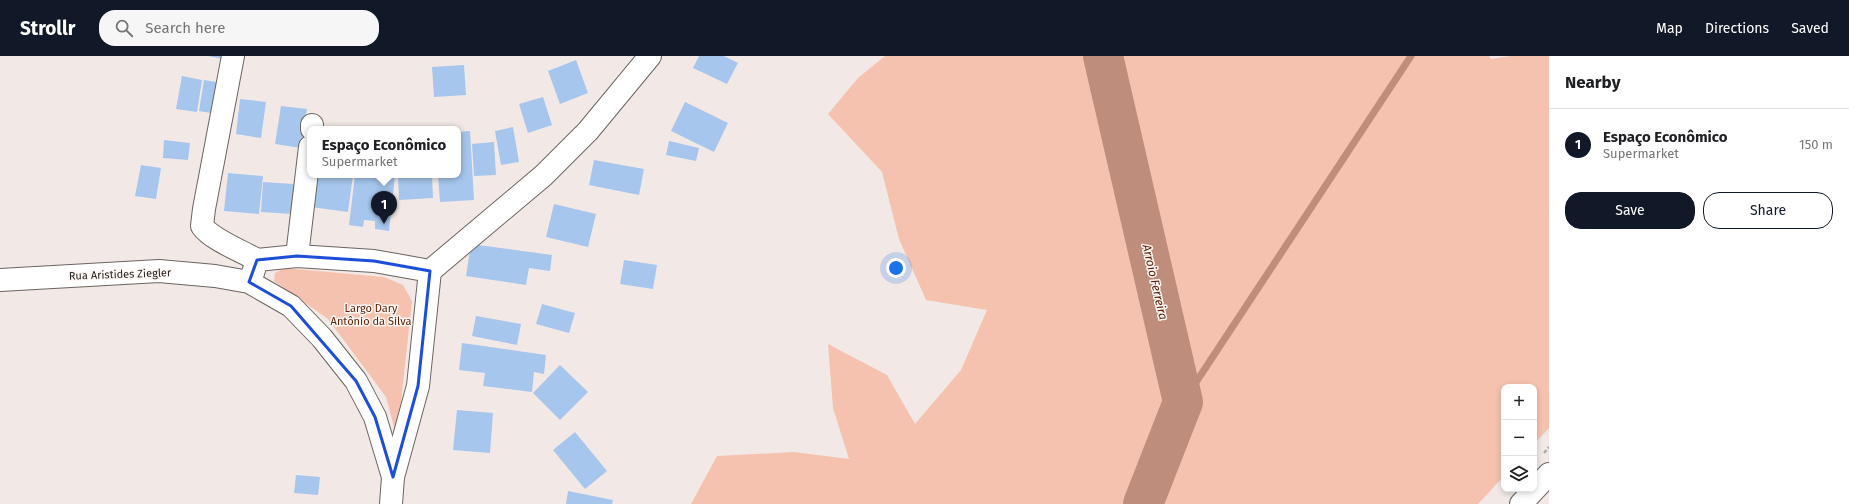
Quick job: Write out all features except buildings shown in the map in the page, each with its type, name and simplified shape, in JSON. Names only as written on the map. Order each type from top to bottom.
[{"type":"main road","points":[[233,56],[202,226],[206,231],[258,260],[297,256],[374,261],[430,271]]},
{"type":"main road","points":[[393,477],[418,386],[430,271],[544,175],[588,131],[650,56]]},
{"type":"main road","points":[[297,256],[307,172]]},
{"type":"main road","points":[[249,282],[258,260]]},
{"type":"main road","name":"Rua Aristides Ziegler","points":[[0,280],[159,271],[215,276],[249,282],[291,306],[322,338],[356,381],[375,417],[393,477],[391,504]]},
{"type":"main road","points":[[1521,504],[1549,474]]},
{"type":"highlighted area","points":[[297,256],[374,261],[430,271],[418,386],[393,477],[375,417],[356,381],[291,306],[249,282],[257,260]]},
{"type":"green space","points":[[885,56],[1489,56],[1491,59],[1511,56],[1549,56],[1549,428],[1537,441],[1537,384],[1501,384],[1501,479],[1478,504],[691,504],[717,456],[794,452],[849,459],[833,408],[828,344],[887,375],[915,424],[961,370],[987,310],[926,300],[899,239],[882,172],[828,114],[858,78]]},
{"type":"green space","name":"Largo Dary Antônio da Silva","points":[[284,268],[384,277],[403,285],[412,301],[397,438],[386,397],[328,319],[274,281],[275,273]]},
{"type":"waterway","name":"Arroio Ferreira","points":[[1103,56],[1183,402],[1143,504]]},
{"type":"waterway","points":[[1183,402],[1411,56]]},
{"type":"place","name":"Espaço Econômico","points":[[384,224]]}]
